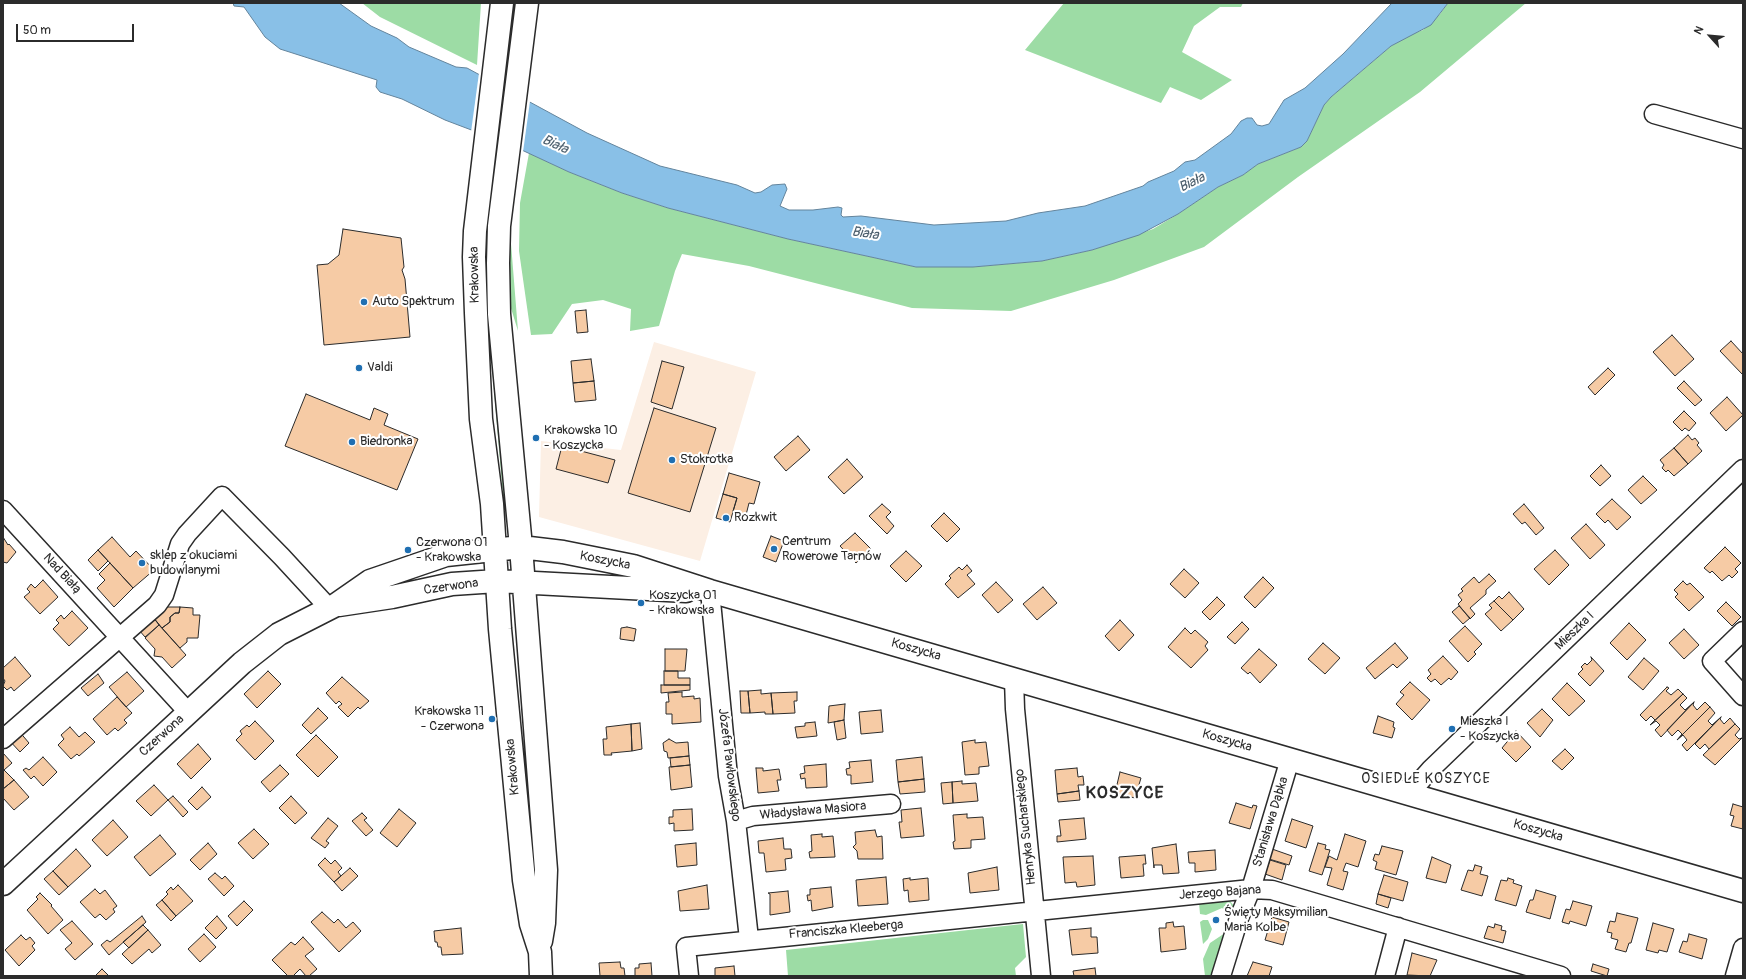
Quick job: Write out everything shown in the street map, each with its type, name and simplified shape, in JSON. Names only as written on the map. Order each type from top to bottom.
[{"type":"street","name":"Krakowska","points":[[502,8],[482,173],[474,257],[481,419],[495,549],[524,880],[531,924],[540,952]]},
{"type":"street","name":"Krakowska","points":[[525,13],[499,226],[498,263],[500,314],[524,581],[546,870],[544,923],[540,952],[541,976]]},
{"type":"street","points":[[1654,114],[1743,138]]},
{"type":"street","name":"Mieszka I","points":[[1409,794],[1437,764],[1743,469]]},
{"type":"street","points":[[3,739],[157,606],[164,595],[180,544],[187,534],[222,496],[331,607]]},
{"type":"street","name":"Nad Białą","points":[[3,510],[121,637],[188,712]]},
{"type":"street","points":[[495,549],[521,547]]},
{"type":"street","name":"Koszycka","points":[[521,547],[563,552],[633,566],[710,591],[1743,891]]},
{"type":"street","name":"Czerwona","points":[[3,884],[242,663],[280,634],[331,607],[370,581],[446,554],[495,549]]},
{"type":"street","points":[[497,581],[524,581]]},
{"type":"street","name":"Czerwona","points":[[331,607],[392,597],[452,584],[497,581]]},
{"type":"street","name":"Koszycka","points":[[524,581],[629,589],[710,591]]},
{"type":"street","name":"Józefa Pawłowskiego","points":[[710,591],[728,776],[736,821],[749,939]]},
{"type":"street","points":[[1743,631],[1712,661],[1743,696]]},
{"type":"street","name":"Henryka Sucharskiego","points":[[1014,679],[1015,709],[1041,976]]},
{"type":"street","name":"Stanisława Dąbka","points":[[1221,976],[1239,918],[1251,889],[1290,759]]},
{"type":"street","name":"Władysława Mąsiora","points":[[736,821],[753,816],[892,804]]},
{"type":"street","name":"Jerzego Bajana","points":[[1035,912],[1251,889],[1272,890],[1561,976]]},
{"type":"street","name":"Franciszka Kleeberga","points":[[689,976],[686,946],[1035,912]]},
{"type":"street","points":[[1385,976],[1398,927]]},
{"type":"street","points":[[1735,976],[1743,948]]},
{"type":"shaded area","points":[[654,342],[756,372],[700,561],[539,517],[541,441],[621,450]]},
{"type":"green space","points":[[362,3],[481,3],[477,65],[380,17]]},
{"type":"green space","points":[[1064,3],[1243,3],[1241,7],[1220,7],[1194,26],[1182,52],[1232,80],[1201,100],[1170,87],[1161,103],[1025,50]]},
{"type":"green space","points":[[1448,3],[1526,3],[1420,92],[1298,177],[1204,247],[1114,280],[1011,311],[912,308],[749,266],[682,254],[675,271],[659,326],[630,331],[631,309],[603,300],[572,304],[552,334],[531,335],[519,251],[520,203],[529,153],[569,172],[622,193],[668,208],[788,239],[916,267],[973,267],[1042,261],[1092,250],[1153,229],[1218,187],[1243,175],[1258,164],[1301,147],[1307,141],[1324,105],[1331,97],[1391,46],[1412,34],[1423,30],[1440,14]]},
{"type":"green space","points":[[488,192],[494,193],[509,496],[503,496],[483,262]]},
{"type":"green space","points":[[508,231],[510,231],[518,331],[510,305]]},
{"type":"green space","points":[[1227,900],[1234,906],[1229,923],[1228,916],[1222,908],[1206,915],[1200,914],[1199,903]]},
{"type":"green space","points":[[1203,920],[1208,920],[1212,929],[1208,939],[1203,944],[1200,922]]},
{"type":"green space","points":[[1023,924],[1026,957],[1015,968],[1016,976],[788,976],[786,950]]},
{"type":"green space","points":[[1225,933],[1212,976],[1205,976],[1203,959],[1210,943]]},
{"type":"water","name":"Biała","points":[[233,3],[339,3],[371,26],[397,38],[409,47],[456,67],[467,68],[587,133],[660,166],[737,185],[755,193],[761,192],[772,185],[785,184],[787,189],[780,206],[789,210],[813,210],[838,207],[842,208],[841,215],[843,217],[861,216],[934,225],[1006,221],[1038,213],[1085,206],[1143,186],[1148,182],[1174,171],[1185,162],[1195,160],[1231,134],[1241,121],[1247,118],[1252,118],[1257,125],[1262,126],[1269,124],[1284,100],[1305,88],[1343,54],[1392,3],[1448,3],[1431,25],[1391,46],[1331,97],[1324,105],[1307,141],[1301,147],[1258,164],[1243,175],[1218,187],[1178,214],[1139,235],[1092,250],[1042,261],[973,267],[916,267],[788,239],[668,208],[622,193],[569,172],[511,145],[445,120],[402,99],[380,92],[376,87],[377,80],[280,49],[265,37],[244,7],[234,6]]},
{"type":"pier","points":[[479,73],[530,101],[523,152],[471,132]]},
{"type":"building","name":"Auto Spektrum","points":[[343,229],[401,238],[404,267],[402,270],[405,279],[410,337],[324,345],[317,265],[328,264],[339,255]]},
{"type":"building","points":[[586,310],[588,332],[577,333],[575,311]]},
{"type":"building","points":[[1672,335],[1694,359],[1675,376],[1653,352]]},
{"type":"building","points":[[1731,341],[1743,354],[1743,375],[1720,351]]},
{"type":"building","points":[[591,359],[594,381],[573,383],[571,361]]},
{"type":"building","points":[[662,361],[684,367],[672,409],[651,402]]},
{"type":"building","points":[[1608,368],[1615,375],[1595,395],[1588,387]]},
{"type":"building","points":[[594,381],[596,400],[575,402],[573,383]]},
{"type":"building","points":[[1684,381],[1702,400],[1695,406],[1677,388]]},
{"type":"building","name":"Biedronka","points":[[306,394],[370,420],[374,408],[388,414],[384,425],[418,439],[397,490],[285,446]]},
{"type":"building","points":[[1727,397],[1743,415],[1726,431],[1710,413]]},
{"type":"building","name":"Stokrotka","points":[[654,408],[716,428],[690,512],[628,493]]},
{"type":"building","points":[[1684,411],[1696,423],[1689,431],[1685,428],[1682,431],[1673,422]]},
{"type":"building","points":[[1688,435],[1692,440],[1695,438],[1699,443],[1697,445],[1702,451],[1688,464],[1674,448]]},
{"type":"building","points":[[798,436],[810,450],[786,471],[774,457]]},
{"type":"building","points":[[562,446],[615,460],[608,483],[556,469]]},
{"type":"building","points":[[1674,448],[1688,464],[1674,476],[1668,470],[1666,472],[1662,468],[1664,465],[1660,460]]},
{"type":"building","points":[[847,459],[863,477],[844,494],[828,477]]},
{"type":"building","points":[[1601,465],[1611,476],[1600,486],[1590,476]]},
{"type":"building","points":[[729,473],[760,482],[754,504],[749,503],[746,515],[733,511],[737,498],[723,494]]},
{"type":"building","points":[[1643,476],[1657,490],[1641,504],[1628,490]]},
{"type":"building","points":[[723,494],[737,498],[730,522],[716,518]]},
{"type":"building","points":[[1612,499],[1631,517],[1617,530],[1608,520],[1605,523],[1596,514]]},
{"type":"building","points":[[882,504],[891,512],[886,517],[894,526],[887,534],[869,516]]},
{"type":"building","points":[[1524,504],[1544,528],[1536,535],[1525,522],[1522,524],[1513,514]]},
{"type":"building","points":[[944,513],[960,529],[947,542],[931,526]]},
{"type":"building","points":[[1586,524],[1605,545],[1590,559],[1571,538]]},
{"type":"building","points":[[855,533],[871,549],[856,563],[840,546]]},
{"type":"building","name":"Centrum Rowerowe Tarnów","points":[[771,536],[784,541],[776,562],[763,557]]},
{"type":"building","points":[[3,537],[8,545],[9,544],[16,552],[7,563],[3,562]]},
{"type":"building","points":[[112,537],[130,557],[136,551],[154,570],[133,588],[98,550]]},
{"type":"building","points":[[1725,547],[1741,563],[1735,569],[1738,572],[1732,578],[1729,575],[1722,581],[1712,571],[1710,573],[1704,568]]},
{"type":"building","points":[[98,550],[108,561],[98,571],[88,560]]},
{"type":"building","points":[[1555,550],[1569,565],[1549,585],[1534,569]]},
{"type":"building","points":[[906,551],[922,566],[906,582],[890,566]]},
{"type":"building","points":[[110,563],[133,588],[114,607],[97,588],[105,580],[99,574]]},
{"type":"building","points":[[967,565],[972,571],[967,575],[975,584],[958,598],[945,584],[951,578],[949,576],[959,567],[962,570]]},
{"type":"building","points":[[1184,569],[1199,583],[1185,598],[1170,584]]},
{"type":"building","points":[[1489,574],[1496,581],[1486,590],[1486,594],[1470,608],[1475,614],[1470,619],[1458,604],[1462,600],[1458,595],[1463,591],[1461,589],[1474,577],[1479,583]]},
{"type":"building","points":[[1263,577],[1274,588],[1255,608],[1244,597]]},
{"type":"building","points":[[43,580],[58,597],[40,614],[24,597],[30,592],[27,589],[31,584],[35,588]]},
{"type":"building","points":[[1683,581],[1687,585],[1690,583],[1704,597],[1689,611],[1675,597],[1678,594],[1674,590]]},
{"type":"building","points":[[996,582],[1013,600],[998,613],[982,595]]},
{"type":"building","points":[[1043,587],[1057,603],[1037,620],[1023,604]]},
{"type":"building","points":[[1509,592],[1524,609],[1513,620],[1494,601],[1499,596],[1502,599]]},
{"type":"building","points":[[1217,597],[1225,605],[1210,620],[1202,612]]},
{"type":"building","points":[[1494,601],[1513,620],[1501,631],[1485,614],[1492,608],[1489,605]]},
{"type":"building","points":[[1726,602],[1741,617],[1732,626],[1717,611]]},
{"type":"building","points":[[1459,606],[1470,618],[1463,624],[1452,612]]},
{"type":"building","points":[[165,607],[180,607],[179,613],[175,613],[170,617],[170,622],[162,628],[153,617]]},
{"type":"building","points":[[180,607],[193,608],[193,615],[200,615],[198,638],[187,638],[187,642],[180,648],[162,628],[170,622],[170,617],[175,613],[179,613]]},
{"type":"building","points":[[72,611],[88,628],[69,646],[53,629],[59,623],[56,620],[61,615],[64,619]]},
{"type":"building","points":[[153,617],[159,625],[145,637],[139,630]]},
{"type":"building","points":[[1120,620],[1134,635],[1119,651],[1105,636]]},
{"type":"building","points":[[1242,622],[1249,629],[1235,644],[1227,637]]},
{"type":"building","points":[[1629,623],[1646,640],[1627,660],[1610,643]]},
{"type":"building","points":[[159,625],[186,655],[172,668],[162,657],[154,656],[155,649],[145,638]]},
{"type":"building","points":[[1465,626],[1482,644],[1474,652],[1476,654],[1468,662],[1449,641]]},
{"type":"building","points":[[627,627],[636,629],[634,641],[620,639],[621,628]]},
{"type":"building","points":[[1185,628],[1191,634],[1195,630],[1208,642],[1205,646],[1208,650],[1191,668],[1168,647]]},
{"type":"building","points":[[1684,629],[1699,645],[1684,659],[1669,643]]},
{"type":"building","points":[[1323,643],[1340,658],[1325,674],[1308,659]]},
{"type":"building","points":[[1395,643],[1408,658],[1397,668],[1393,664],[1375,679],[1366,668]]},
{"type":"building","points":[[665,649],[687,649],[685,671],[665,671]]},
{"type":"building","points":[[1259,649],[1277,665],[1260,683],[1250,672],[1248,674],[1241,668]]},
{"type":"building","points":[[1443,656],[1458,672],[1451,680],[1449,678],[1441,685],[1435,679],[1431,682],[1427,678],[1431,674],[1428,670]]},
{"type":"building","points":[[15,657],[31,676],[14,691],[11,687],[7,690],[3,686],[5,681],[3,678],[3,668]]},
{"type":"building","points":[[1591,657],[1604,671],[1590,686],[1578,674],[1583,669],[1581,667],[1585,663],[1587,665],[1592,660]]},
{"type":"building","points":[[1644,658],[1659,671],[1643,690],[1628,677]]},
{"type":"building","points":[[268,671],[281,684],[257,708],[244,694]]},
{"type":"building","points":[[664,671],[678,671],[678,678],[690,678],[690,685],[664,685]]},
{"type":"building","points":[[127,672],[144,691],[126,707],[109,687]]},
{"type":"building","points":[[98,674],[104,683],[88,696],[81,688]]},
{"type":"building","points":[[342,677],[369,701],[360,709],[358,707],[348,717],[338,707],[342,704],[339,701],[336,704],[326,693]]},
{"type":"building","points":[[1410,682],[1430,700],[1412,720],[1396,704],[1404,695],[1400,692]]},
{"type":"building","points":[[1567,683],[1585,701],[1569,716],[1552,699]]},
{"type":"building","points":[[661,685],[690,685],[690,690],[661,693]]},
{"type":"building","points":[[1667,687],[1669,688],[1666,691],[1671,695],[1678,689],[1683,694],[1650,725],[1655,720],[1651,716],[1646,721],[1640,715]]},
{"type":"building","points":[[761,690],[761,694],[771,693],[773,714],[765,714],[765,712],[750,713],[748,691]]},
{"type":"building","points":[[740,691],[748,691],[750,713],[741,713]]},
{"type":"building","points":[[682,692],[682,697],[694,696],[694,699],[700,698],[701,722],[672,724],[672,714],[666,714],[666,702],[669,702],[668,693]]},
{"type":"building","points":[[797,692],[797,701],[794,701],[795,713],[773,714],[771,693]]},
{"type":"building","points":[[1683,694],[1687,698],[1680,705],[1685,710],[1694,702],[1661,737],[1655,730],[1660,725],[1656,721],[1650,725]]},
{"type":"building","points":[[117,697],[132,713],[124,720],[127,723],[118,731],[115,728],[107,735],[93,719]]},
{"type":"building","points":[[1694,702],[1693,705],[1697,710],[1705,702],[1710,707],[1677,740],[1682,734],[1678,730],[1672,736],[1667,730]]},
{"type":"building","points":[[845,704],[844,720],[828,723],[829,706]]},
{"type":"building","points":[[1710,707],[1715,713],[1708,721],[1712,725],[1721,717],[1687,751],[1682,745],[1687,740],[1683,735],[1677,740]]},
{"type":"building","points":[[318,708],[328,718],[311,734],[302,725]]},
{"type":"building","points":[[1542,709],[1553,720],[1540,737],[1527,723]]},
{"type":"building","points":[[881,710],[883,732],[861,734],[859,712]]},
{"type":"building","points":[[1378,716],[1394,722],[1393,727],[1395,728],[1392,738],[1373,733]]},
{"type":"building","points":[[1721,717],[1720,719],[1724,724],[1730,718],[1735,724],[1709,749],[1705,744],[1700,749],[1695,744]]},
{"type":"building","points":[[844,720],[846,738],[837,740],[834,722]]},
{"type":"building","points":[[255,721],[274,741],[255,760],[236,740],[242,734],[240,731],[247,725],[249,727]]},
{"type":"building","points":[[815,722],[817,736],[797,738],[795,727],[805,726],[805,723]]},
{"type":"building","points":[[640,723],[642,749],[632,751],[631,724]]},
{"type":"building","points":[[631,724],[632,751],[604,755],[603,739],[607,739],[606,727]]},
{"type":"building","points":[[1735,724],[1740,729],[1735,735],[1739,739],[1742,738],[1715,765],[1703,755]]},
{"type":"building","points":[[70,727],[79,737],[85,732],[95,742],[79,756],[77,754],[71,759],[58,745],[64,739],[61,735]]},
{"type":"building","points":[[18,730],[29,743],[20,752],[8,739]]},
{"type":"building","points":[[1516,731],[1531,747],[1516,762],[1502,748]]},
{"type":"building","points":[[316,735],[338,757],[318,777],[296,755]]},
{"type":"building","points":[[669,739],[676,743],[688,742],[689,756],[668,758],[667,752],[664,751],[663,743]]},
{"type":"building","points":[[975,740],[975,743],[986,742],[989,766],[979,767],[979,774],[965,775],[962,742]]},
{"type":"building","points":[[198,744],[211,759],[191,779],[177,764]]},
{"type":"building","points":[[1565,749],[1574,758],[1562,770],[1552,761]]},
{"type":"building","points":[[3,753],[12,763],[4,770],[14,780],[3,789]]},
{"type":"building","points":[[689,756],[690,765],[671,767],[670,758]]},
{"type":"building","points":[[43,757],[57,772],[43,786],[34,776],[31,779],[23,770],[26,768],[29,770]]},
{"type":"building","points":[[922,757],[924,779],[898,782],[896,760]]},
{"type":"building","points":[[871,760],[873,782],[851,784],[851,775],[847,775],[846,769],[850,768],[849,762]]},
{"type":"building","points":[[826,764],[827,787],[806,788],[805,778],[801,779],[800,774],[805,773],[804,766]]},
{"type":"building","points":[[280,765],[289,774],[270,792],[261,782]]},
{"type":"building","points":[[690,765],[692,787],[671,790],[669,767]]},
{"type":"building","points":[[756,768],[763,768],[763,771],[779,769],[781,780],[777,780],[779,791],[758,793]]},
{"type":"building","points":[[1077,768],[1078,777],[1083,776],[1084,785],[1078,785],[1079,791],[1057,794],[1055,770]]},
{"type":"building","points":[[1120,772],[1141,778],[1135,798],[1115,793]]},
{"type":"building","points":[[924,779],[925,792],[900,794],[898,782]]},
{"type":"building","points":[[14,780],[29,797],[14,810],[3,798],[3,789]]},
{"type":"building","points":[[962,781],[962,784],[976,783],[978,801],[953,803],[952,782]]},
{"type":"building","points":[[952,782],[953,803],[943,804],[941,783]]},
{"type":"building","points":[[154,785],[168,800],[151,816],[136,801]]},
{"type":"building","points":[[202,787],[211,797],[197,810],[188,801]]},
{"type":"building","points":[[1079,791],[1080,800],[1058,802],[1057,794]]},
{"type":"building","points":[[173,796],[188,812],[183,817],[168,800]]},
{"type":"building","points":[[291,796],[307,813],[295,824],[279,808]]},
{"type":"building","points":[[1236,803],[1252,808],[1253,805],[1257,806],[1250,829],[1229,823]]},
{"type":"building","points":[[1733,804],[1743,807],[1743,829],[1731,826],[1734,816],[1730,815]]},
{"type":"building","points":[[921,808],[924,836],[901,838],[899,822],[902,822],[901,810]]},
{"type":"building","points":[[399,809],[416,823],[397,847],[380,833]]},
{"type":"building","points":[[692,809],[693,830],[674,831],[674,823],[669,824],[669,817],[673,817],[673,810]]},
{"type":"building","points":[[362,813],[367,818],[364,820],[373,830],[366,836],[352,821]]},
{"type":"building","points":[[967,814],[967,818],[983,817],[985,839],[971,840],[971,848],[954,849],[953,842],[955,841],[953,815]]},
{"type":"building","points":[[328,818],[338,826],[326,841],[329,843],[325,848],[311,838]]},
{"type":"building","points":[[1084,818],[1086,839],[1057,842],[1057,836],[1061,836],[1059,820]]},
{"type":"building","points":[[1292,819],[1313,826],[1306,848],[1285,841]]},
{"type":"building","points":[[113,820],[128,837],[107,856],[92,840]]},
{"type":"building","points":[[254,829],[269,844],[253,859],[238,843]]},
{"type":"building","points":[[875,830],[877,837],[882,836],[883,859],[858,859],[857,851],[853,847],[856,844],[855,832]]},
{"type":"building","points":[[822,834],[822,837],[833,836],[835,857],[810,858],[809,852],[812,851],[811,835]]},
{"type":"building","points":[[1345,834],[1366,841],[1358,867],[1346,863],[1343,871],[1348,872],[1343,890],[1327,885],[1332,868],[1325,867],[1329,856],[1337,860]]},
{"type":"building","points":[[160,835],[176,854],[150,876],[134,857]]},
{"type":"building","points":[[783,838],[784,849],[791,849],[792,858],[785,859],[786,870],[766,872],[764,853],[759,853],[758,841]]},
{"type":"building","points":[[208,843],[217,854],[200,870],[190,860]]},
{"type":"building","points":[[696,843],[697,865],[677,867],[675,845]]},
{"type":"building","points":[[1318,843],[1326,845],[1325,849],[1330,850],[1322,875],[1309,871]]},
{"type":"building","points":[[1176,844],[1179,873],[1163,874],[1162,865],[1154,865],[1154,868],[1152,848]]},
{"type":"building","points":[[1382,846],[1403,851],[1396,875],[1375,869],[1377,862],[1373,860],[1375,854],[1379,855]]},
{"type":"building","points":[[76,849],[91,866],[68,887],[53,871]]},
{"type":"building","points":[[1272,849],[1292,856],[1289,865],[1269,859]]},
{"type":"building","points":[[1215,850],[1216,870],[1195,872],[1195,863],[1189,863],[1188,852]]},
{"type":"building","points":[[1145,855],[1146,864],[1143,864],[1144,876],[1121,878],[1119,857]]},
{"type":"building","points":[[1093,856],[1095,885],[1077,887],[1076,882],[1065,883],[1063,857]]},
{"type":"building","points":[[1432,857],[1451,865],[1446,883],[1426,878]]},
{"type":"building","points":[[325,858],[331,864],[335,860],[342,868],[338,872],[341,876],[334,882],[318,865]]},
{"type":"building","points":[[1270,860],[1286,865],[1282,880],[1265,874]]},
{"type":"building","points":[[1475,865],[1482,867],[1480,874],[1488,876],[1482,896],[1461,890],[1468,870],[1473,871]]},
{"type":"building","points":[[997,867],[999,890],[970,893],[968,873]]},
{"type":"building","points":[[350,868],[358,876],[342,891],[334,882]]},
{"type":"building","points":[[53,871],[68,887],[59,895],[44,879]]},
{"type":"building","points":[[215,873],[222,879],[225,876],[234,886],[224,896],[208,879]]},
{"type":"building","points":[[1384,875],[1408,882],[1403,901],[1378,894]]},
{"type":"building","points":[[886,877],[888,904],[858,906],[856,880]]},
{"type":"building","points":[[910,878],[910,880],[928,878],[929,900],[909,902],[908,890],[904,891],[903,879]]},
{"type":"building","points":[[1508,878],[1514,880],[1513,883],[1522,886],[1516,906],[1495,900],[1501,880],[1507,881]]},
{"type":"building","points":[[178,885],[193,901],[176,916],[162,900],[168,894],[166,892],[171,887],[173,890]]},
{"type":"building","points":[[707,885],[709,909],[680,911],[678,891]]},
{"type":"building","points":[[831,887],[833,907],[812,911],[811,900],[808,901],[807,895],[810,895],[810,889]]},
{"type":"building","points":[[95,889],[100,894],[105,890],[117,906],[113,909],[115,912],[106,920],[100,914],[95,918],[80,902]]},
{"type":"building","points":[[1536,890],[1556,896],[1550,919],[1526,912],[1530,900],[1533,900]]},
{"type":"building","points":[[788,891],[790,912],[770,915],[770,894],[768,893]]},
{"type":"building","points":[[40,893],[52,905],[51,906],[63,920],[48,934],[27,910],[38,899],[36,897]]},
{"type":"building","points":[[1378,894],[1391,898],[1388,908],[1376,904]]},
{"type":"building","points":[[162,900],[176,916],[171,921],[156,905]]},
{"type":"building","points":[[244,901],[253,910],[237,926],[228,916]]},
{"type":"building","points":[[1573,901],[1592,906],[1586,926],[1570,921],[1569,924],[1562,922],[1566,909],[1570,910]]},
{"type":"building","points":[[322,912],[334,923],[338,919],[346,928],[353,922],[361,931],[339,952],[311,922]]},
{"type":"building","points":[[1617,913],[1638,918],[1631,943],[1629,943],[1626,952],[1615,949],[1618,940],[1611,938],[1612,933],[1607,932],[1610,921],[1615,922]]},
{"type":"building","points":[[142,916],[146,922],[109,955],[101,945],[107,940],[110,942]]},
{"type":"building","points":[[217,916],[227,928],[216,939],[205,928]]},
{"type":"building","points":[[1272,917],[1289,922],[1283,945],[1265,940]]},
{"type":"building","points":[[72,921],[93,944],[75,960],[65,949],[72,943],[60,930]]},
{"type":"building","points":[[1173,922],[1174,927],[1184,926],[1186,949],[1161,952],[1159,928],[1166,928],[1166,923]]},
{"type":"building","points":[[1653,923],[1674,929],[1667,952],[1659,950],[1658,953],[1646,950]]},
{"type":"building","points":[[1495,924],[1502,926],[1501,930],[1506,931],[1503,943],[1484,938],[1488,926],[1494,928]]},
{"type":"building","points":[[143,925],[148,930],[129,948],[123,942]]},
{"type":"building","points":[[461,928],[463,954],[442,955],[441,947],[438,947],[437,942],[435,942],[434,931]]},
{"type":"building","points":[[1091,928],[1091,937],[1097,937],[1098,953],[1072,955],[1069,930]]},
{"type":"building","points":[[148,930],[161,945],[152,953],[149,949],[132,964],[122,954]]},
{"type":"building","points":[[204,934],[216,947],[200,962],[188,949]]},
{"type":"building","points":[[1689,934],[1707,939],[1702,959],[1679,952],[1683,941],[1687,942]]},
{"type":"building","points":[[21,935],[26,940],[30,937],[35,943],[32,946],[35,950],[19,966],[5,950]]},
{"type":"building","points":[[303,937],[314,949],[305,956],[317,969],[309,976],[306,976],[300,969],[293,976],[288,976],[272,960],[291,942],[295,945]]},
{"type":"building","points":[[1412,953],[1437,960],[1430,976],[1407,975]]},
{"type":"building","points":[[620,962],[621,968],[624,968],[625,976],[600,976],[599,963]]},
{"type":"building","points":[[1253,962],[1272,967],[1269,976],[1247,976]]},
{"type":"building","points":[[651,963],[652,976],[635,976],[635,968],[639,968],[639,964]]},
{"type":"building","points":[[1593,964],[1609,969],[1607,976],[1591,971]]},
{"type":"building","points":[[734,966],[735,976],[715,976],[715,968]]},
{"type":"building","points":[[1095,968],[1096,976],[1074,976],[1073,971]]},
{"type":"building","points":[[102,969],[109,976],[95,976]]},
{"type":"place","name":"Auto Spektrum","points":[[364,302]]},
{"type":"place","name":"Valdi","points":[[359,368]]},
{"type":"place","name":"Krakowska 10 - Koszycka","points":[[536,438]]},
{"type":"place","name":"Biedronka","points":[[352,442]]},
{"type":"place","name":"Stokrotka","points":[[672,460]]},
{"type":"place","name":"Rozkwit","points":[[726,518]]},
{"type":"place","name":"Centrum Rowerowe Tarnów","points":[[774,549]]},
{"type":"place","name":"Czerwona 01 - Krakowska","points":[[408,550]]},
{"type":"place","name":"sklep z okuciami budowlanymi","points":[[142,563]]},
{"type":"place","name":"Koszycka 01 - Krakowska","points":[[641,603]]},
{"type":"place","name":"Krakowska 11 - Czerwona","points":[[492,719]]},
{"type":"place","name":"Mieszka I - Koszycka","points":[[1452,729]]},
{"type":"place","name":"Święty Maksymilian Maria Kolbe","points":[[1216,920]]},
{"type":"district","name":"OSIEDLE KOSZYCE","points":[[1426,779]]},
{"type":"district","name":"KOSZYCE","points":[[1125,794]]}]
